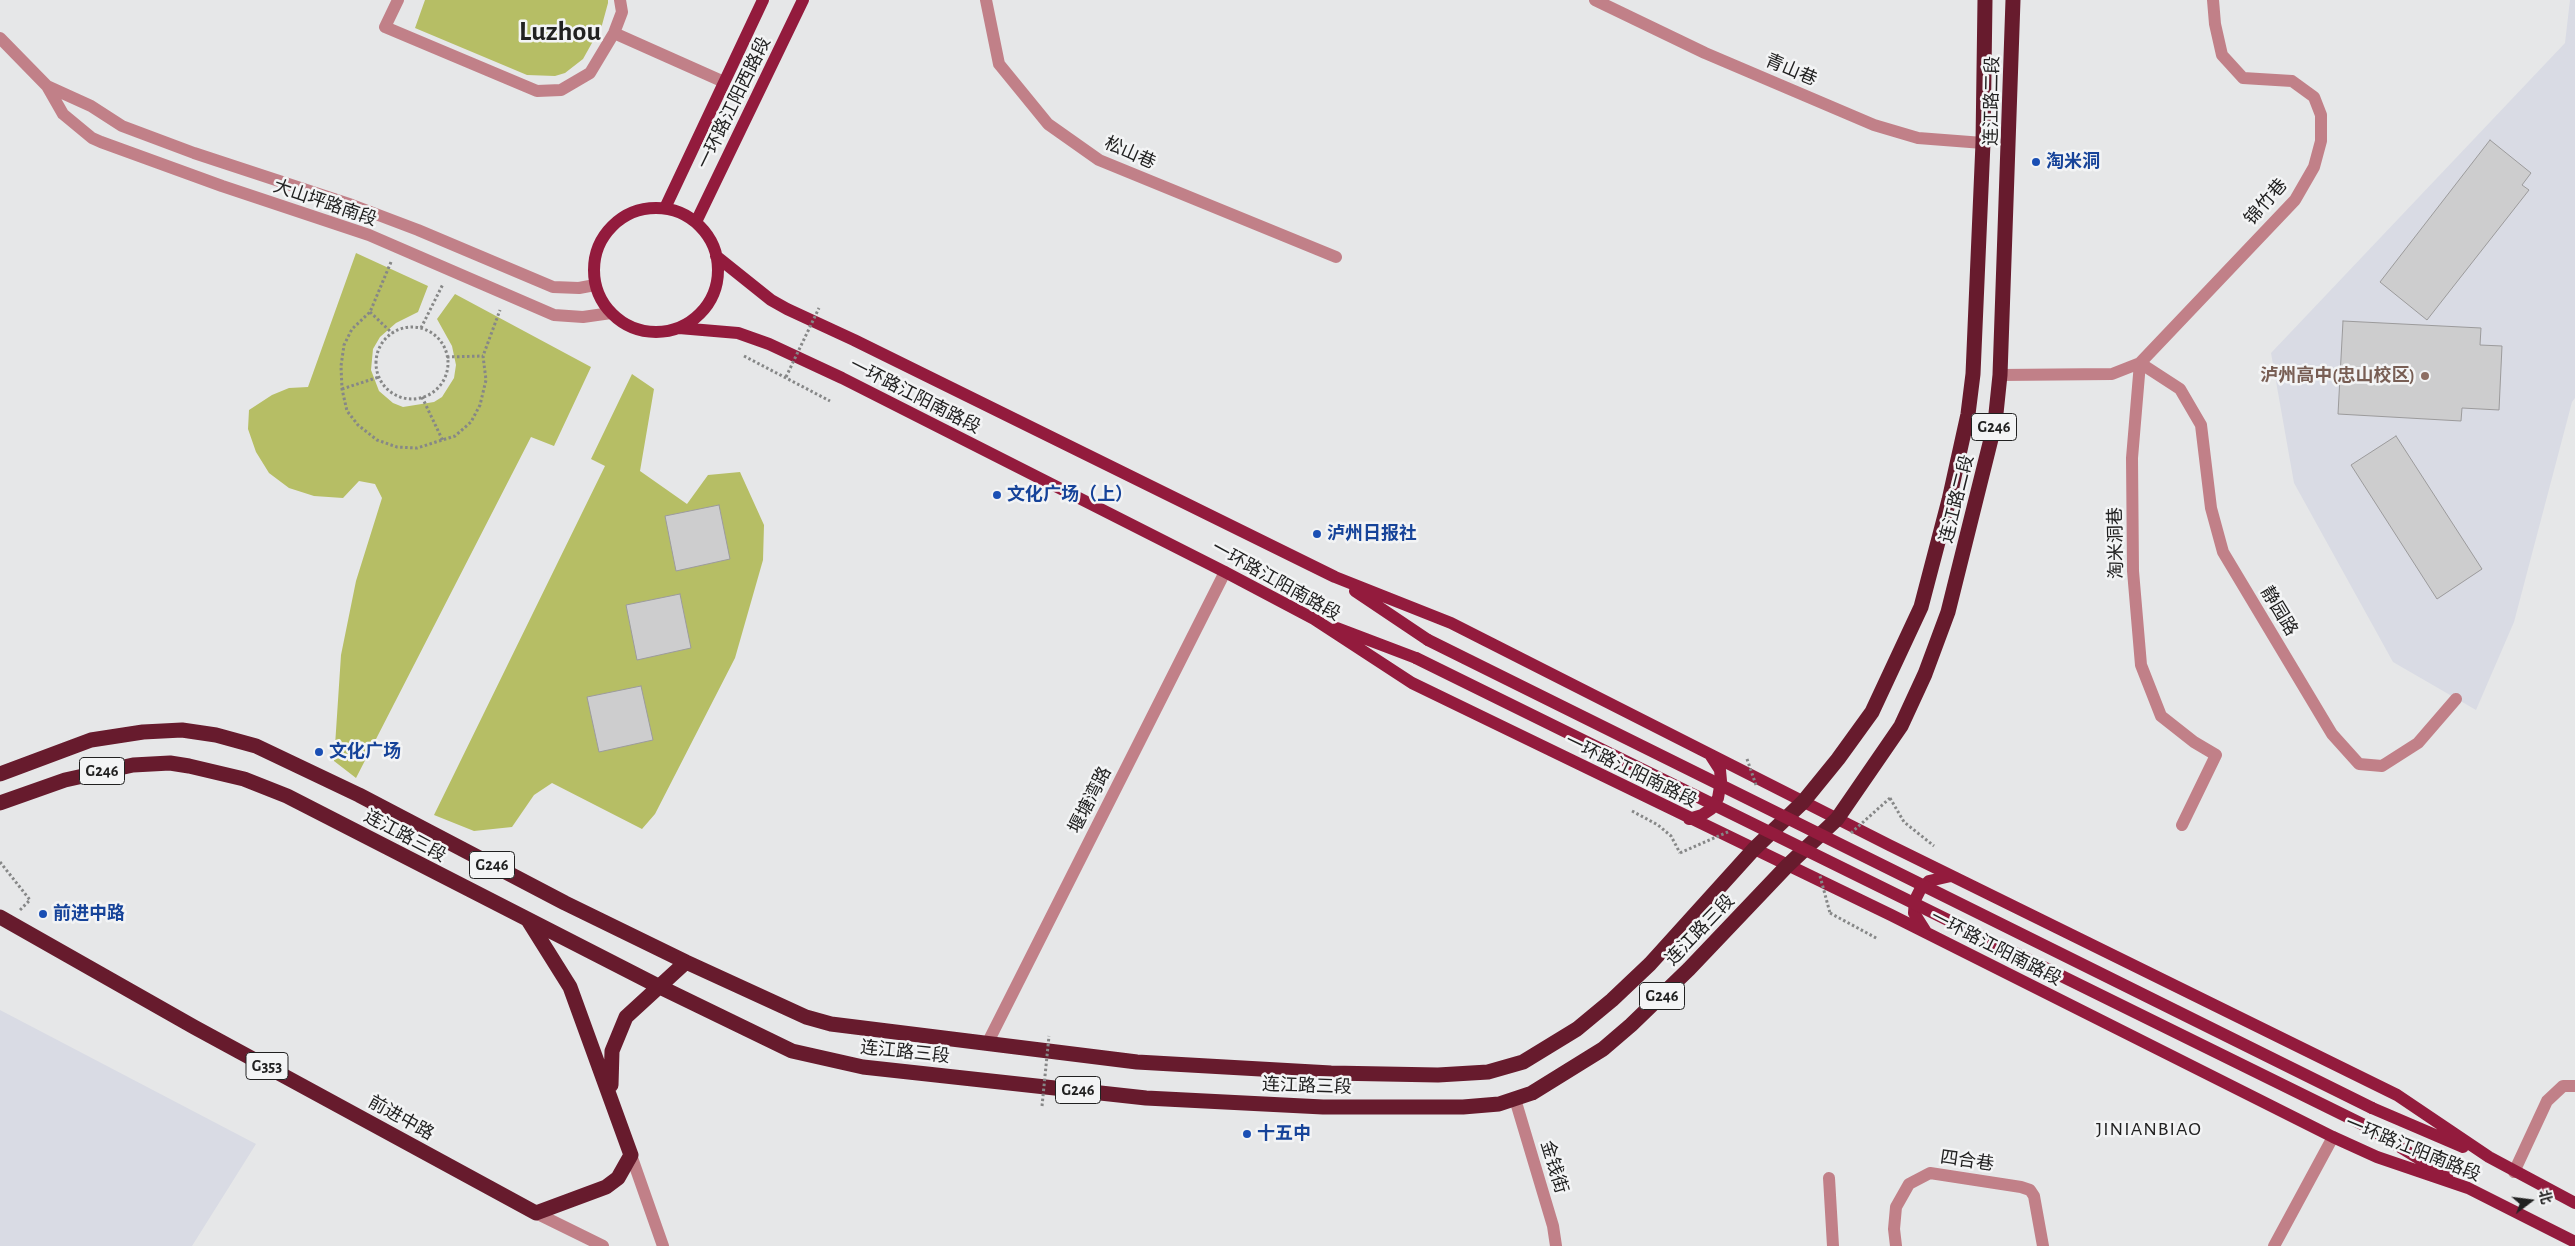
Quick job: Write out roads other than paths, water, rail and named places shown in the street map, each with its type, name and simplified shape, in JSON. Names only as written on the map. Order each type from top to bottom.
[{"type":"highway","name":"连江路二段","points":[[1754,849],[1803,802],[1838,759],[1872,712],[1921,607],[1949,500],[1969,406],[1973,374],[1983,144],[1985,0]]},
{"type":"highway","name":"连江路二段","points":[[1787,866],[1837,819],[1901,726],[1925,674],[1945,621],[1995,423],[2000,375],[2010,148],[2013,0]]},
{"type":"highway","name":"连江路三段","points":[[0,774],[91,740],[143,732],[182,730],[216,735],[256,746],[359,795],[557,898],[686,962],[806,1017],[831,1024],[1137,1062],[1331,1073],[1438,1075],[1488,1072],[1523,1062],[1576,1029],[1612,1000],[1650,964],[1754,849]]},
{"type":"highway","name":"连江路三段","points":[[0,803],[65,780],[133,765],[170,763],[208,769],[287,796],[404,858],[792,1051],[863,1067],[1156,1099],[1323,1107],[1437,1108],[1499,1104],[1532,1094],[1603,1049],[1631,1025],[1682,976],[1787,866]]},
{"type":"highway","points":[[527,918],[570,987],[631,1155],[618,1178],[606,1187],[536,1213]]},
{"type":"highway","name":"前进中路","points":[[4,919],[194,1027],[536,1213]]},
{"type":"highway","points":[[611,1096],[610,1069],[612,1051],[626,1017],[686,962]]},
{"type":"main road","name":"一环路江阳西路段","points":[[665,208],[763,0]]},
{"type":"main road","name":"一环路江阳西路段","points":[[696,222],[803,0]]},
{"type":"main road","points":[[648,208],[665,208],[681,213],[696,222],[709,237],[716,256],[718,273],[715,291],[707,307],[694,319],[679,328],[650,332],[622,323],[611,314],[601,300],[595,285],[593,268],[596,250],[610,228],[631,212],[648,208]]},
{"type":"main road","name":"一环路江阳南路段","points":[[716,256],[771,300],[787,309],[854,340],[1334,577],[1451,623],[1951,876],[2397,1095],[2488,1158],[2575,1203]]},
{"type":"main road","name":"一环路江阳南路段","points":[[679,328],[738,334],[769,344],[1225,572],[1314,619],[1412,683],[1928,934],[2333,1137],[2377,1157],[2468,1188],[2575,1242]]},
{"type":"main road","points":[[1334,577],[1428,640],[2372,1108],[2488,1158]]},
{"type":"main road","points":[[1314,619],[1416,658],[2364,1125],[2468,1188]]},
{"type":"main road","points":[[1689,819],[1702,815],[1711,809],[1718,798],[1722,782],[1720,770],[1711,754]]},
{"type":"main road","points":[[1928,934],[1914,913],[1915,900],[1920,890],[1929,881],[1951,876]]},
{"type":"street","points":[[398,0],[385,27],[537,91],[561,90],[590,73],[614,34],[622,12],[620,0]]},
{"type":"street","name":"松山巷","points":[[986,0],[999,64],[1048,124],[1099,160],[1336,257]]},
{"type":"street","name":"青山巷","points":[[1595,0],[1705,53],[1874,125],[1918,138],[1983,144]]},
{"type":"street","name":"锦竹巷","points":[[2140,363],[2295,200],[2314,167],[2321,141],[2321,115],[2314,97],[2292,81],[2243,78],[2222,55],[2215,24],[2213,0]]},
{"type":"street","points":[[614,34],[724,82]]},
{"type":"street","name":"大山坪路南段","points":[[0,38],[46,86],[63,114],[92,138],[397,247],[554,315],[583,317],[611,314]]},
{"type":"street","name":"大山坪路南段","points":[[46,86],[91,106],[122,126],[194,154],[352,205],[553,287],[579,288],[595,285]]},
{"type":"street","points":[[2000,375],[2112,374],[2140,363]]},
{"type":"street","name":"静园路","points":[[2140,363],[2180,389],[2201,425],[2211,508],[2224,552],[2332,734],[2359,764],[2382,766],[2418,743],[2456,699]]},
{"type":"street","name":"淘米洞巷","points":[[2140,363],[2132,477],[2133,571],[2141,665],[2161,716],[2194,742],[2216,755],[2182,824]]},
{"type":"street","name":"堰塘湾路","points":[[987,1044],[1225,572]]},
{"type":"street","points":[[2514,1172],[2547,1101],[2563,1086],[2575,1086]]},
{"type":"street","name":"金钱街","points":[[1515,1099],[1553,1226],[1556,1246]]},
{"type":"street","points":[[2274,1246],[2333,1137]]},
{"type":"street","points":[[631,1155],[663,1246]]},
{"type":"street","name":"四合巷","points":[[1896,1246],[1894,1229],[1896,1207],[1909,1184],[1930,1173],[2030,1190],[2034,1196],[2043,1246]]},
{"type":"street","points":[[1829,1178],[1833,1246]]},
{"type":"street","name":"前进中路","points":[[536,1213],[603,1246]]},
{"type":"place","name":"淘米洞","points":[[2036,162]]},
{"type":"place","name":"泸州高中(忠山校区)","points":[[2425,376]]},
{"type":"place","name":"文化广场（上）","points":[[997,495]]},
{"type":"place","name":"泸州日报社","points":[[1317,534]]},
{"type":"place","name":"文化广场","points":[[319,752]]},
{"type":"place","name":"前进中路","points":[[43,914]]},
{"type":"place","name":"十五中","points":[[1247,1134]]},
{"type":"district","name":"Luzhou","points":[[560,32]]},
{"type":"district","name":"JINIANBIAO","points":[[2149,1129]]}]
